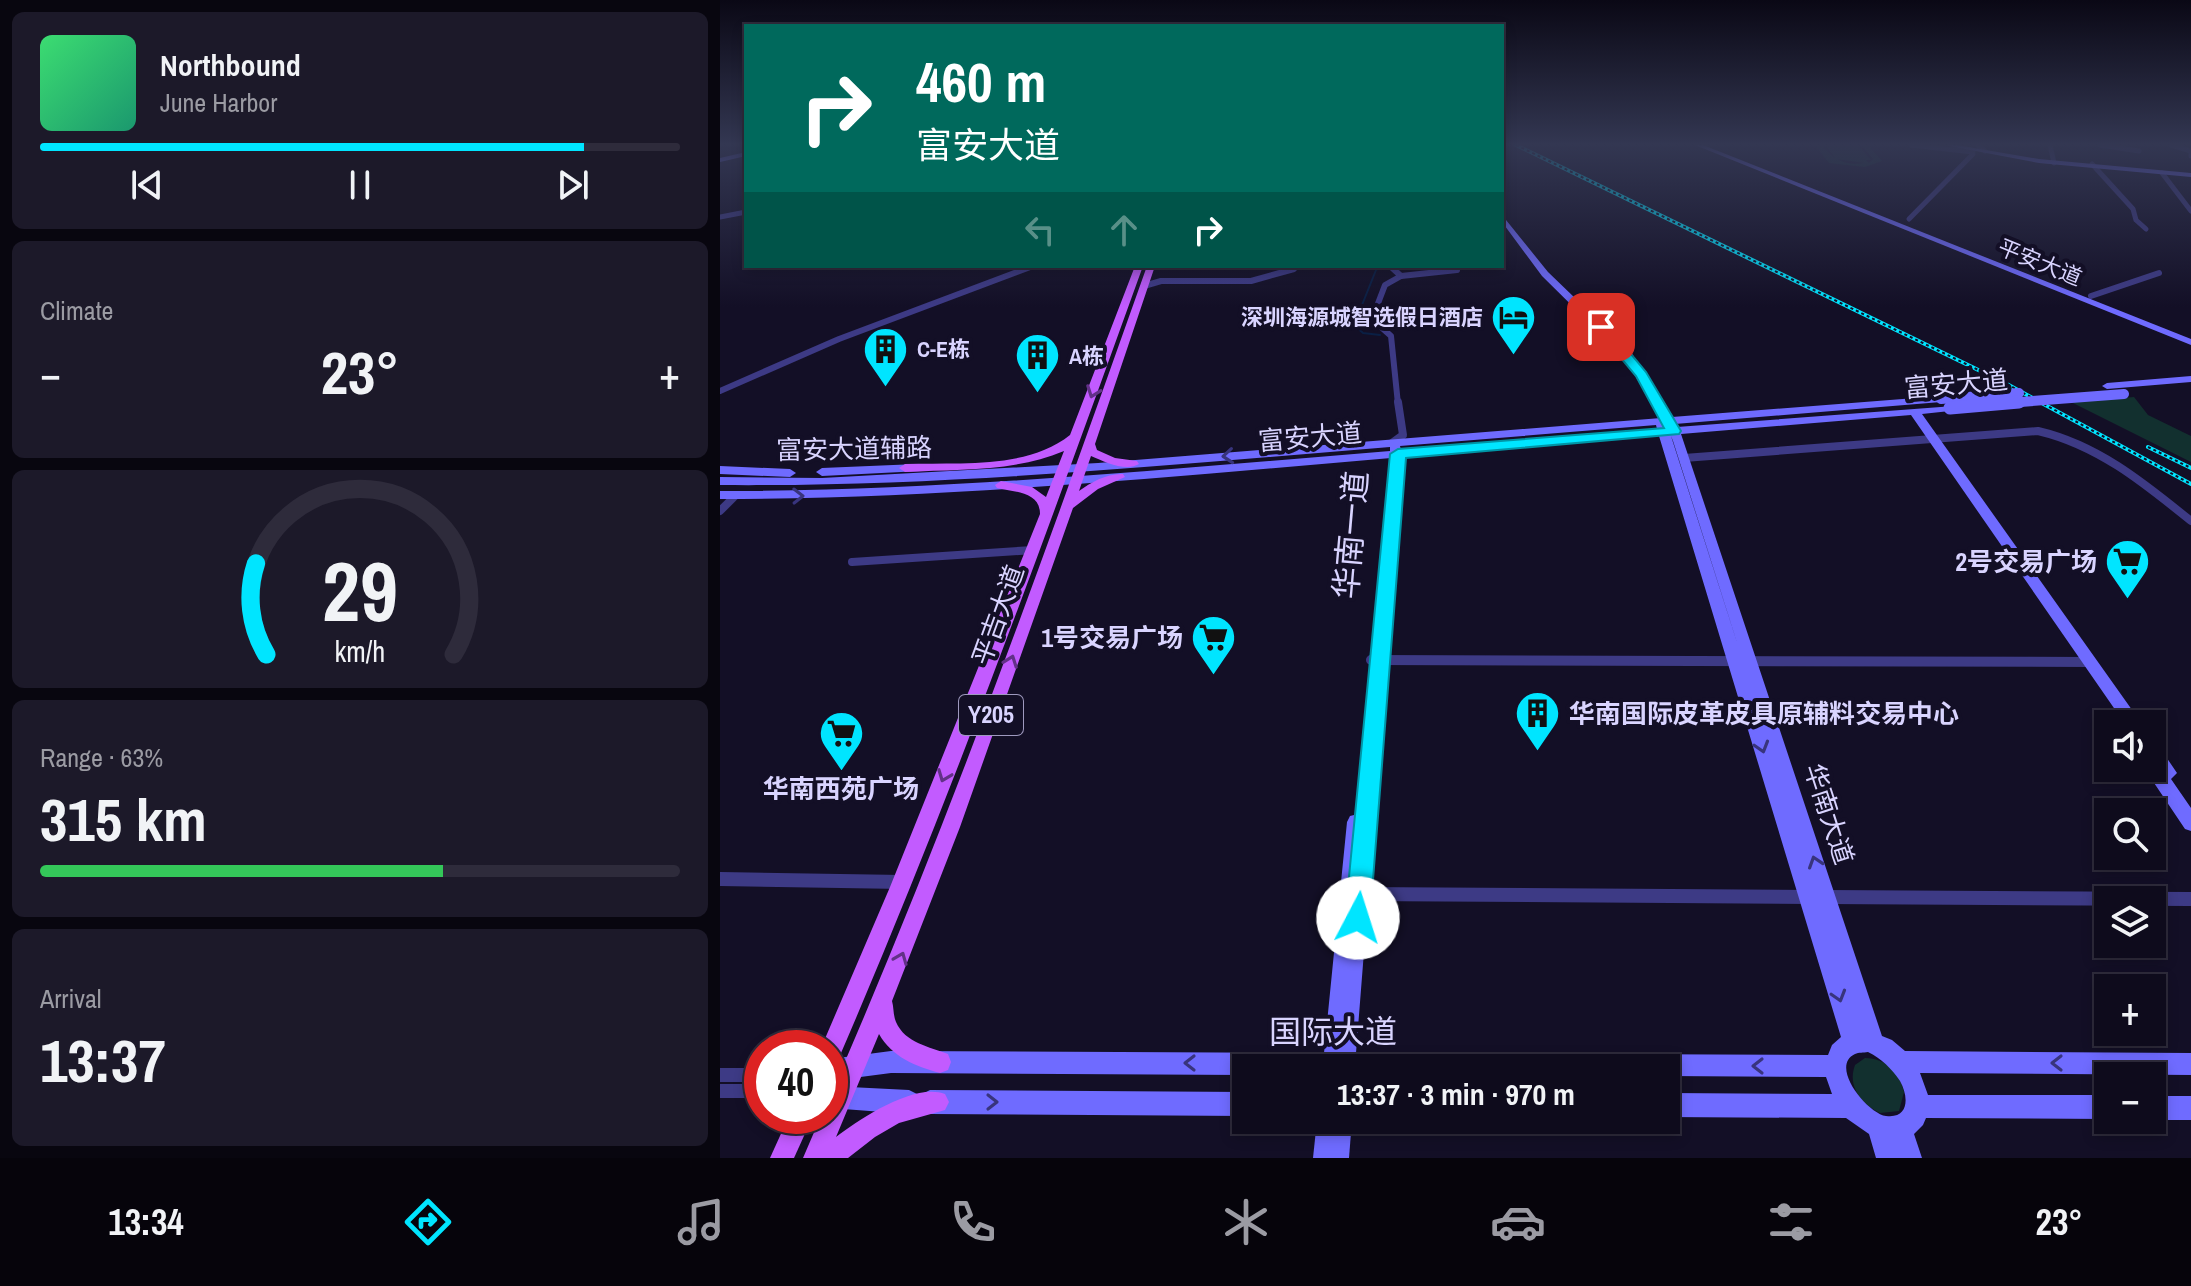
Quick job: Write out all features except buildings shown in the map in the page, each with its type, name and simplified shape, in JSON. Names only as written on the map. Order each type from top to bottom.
[{"type":"main road","name":"平吉大道","points":[[839,1030],[903,882],[1046,517],[1071,475],[1149,275]]},
{"type":"main road","points":[[905,468],[1036,459],[1084,439],[1092,452],[1105,459],[1133,464]]},
{"type":"main road","name":"平吉大道","points":[[848,1077],[884,999],[1067,508],[1071,475]]},
{"type":"main road","points":[[1067,508],[1088,489],[1119,477]]},
{"type":"main road","points":[[1001,485],[1035,493],[1046,506],[1046,517]]},
{"type":"main road","points":[[884,999],[884,1021],[901,1047],[940,1062]]},
{"type":"main road","points":[[830,1158],[882,1118],[899,1110],[937,1102]]},
{"type":"main road","points":[[782,1158],[793,1134]]},
{"type":"main road","name":"平吉大道","points":[[815,1158],[823,1134]]},
{"type":"street","name":"平安大道","points":[[1839,199],[2191,342]]},
{"type":"street","name":"平安大道","points":[[1843,199],[2191,335]]},
{"type":"street","points":[[1909,219],[1928,199]]},
{"type":"street","points":[[2124,199],[2133,209],[2136,220],[2146,229]]},
{"type":"street","points":[[720,217],[744,212]]},
{"type":"street","points":[[1504,220],[1545,274],[1627,354],[1667,426]]},
{"type":"street","points":[[1504,227],[1545,280],[1614,346],[1667,426]]},
{"type":"street","points":[[720,393],[859,332],[1028,268]]},
{"type":"street","points":[[1149,275],[1251,281],[1294,268]]},
{"type":"street","points":[[1392,268],[1401,276]]},
{"type":"street","points":[[1393,451],[1403,435],[1391,336],[1372,319],[1385,285],[1401,276],[1457,270]]},
{"type":"street","points":[[2091,296],[2159,273]]},
{"type":"street","name":"富安大道","points":[[1572,434],[1617,436],[1667,426],[1711,428],[1739,421],[1910,412],[1945,404],[2191,379]]},
{"type":"street","name":"富安大道","points":[[720,495],[837,495],[1001,485],[1133,464],[1393,451],[1945,404],[2191,388]]},
{"type":"street","points":[[1910,412],[2085,662],[2123,710]]},
{"type":"street","name":"华南大道","points":[[1667,426],[1680,457],[1863,1042]]},
{"type":"street","points":[[1680,457],[1689,439],[1711,428]]},
{"type":"street","points":[[1617,436],[1653,442],[1680,457],[2030,430],[2056,434],[2140,481],[2191,521]]},
{"type":"street","name":"华南一道","points":[[1340,1054],[1393,451]]},
{"type":"street","name":"富安大道","points":[[720,481],[822,482],[990,473],[1119,477],[1359,452]]},
{"type":"street","name":"富安大道辅路","points":[[720,470],[799,473],[905,468],[990,473]]},
{"type":"street","points":[[720,511],[735,496]]},
{"type":"street","points":[[852,562],[1033,550]]},
{"type":"street","points":[[1376,660],[2085,662]]},
{"type":"street","points":[[2085,662],[2114,710]]},
{"type":"street","points":[[2166,770],[2191,806]]},
{"type":"street","points":[[2163,782],[2191,823]]},
{"type":"street","points":[[720,879],[903,882]]},
{"type":"street","points":[[1355,894],[2191,899]]},
{"type":"street","points":[[1850,1106],[1838,1082],[1836,1066],[1840,1053],[1863,1042],[1890,1050],[1903,1062],[1916,1085],[1917,1106],[1911,1120],[1889,1127]]},
{"type":"street","name":"国际大道","points":[[848,1067],[880,1062],[1232,1065]]},
{"type":"street","points":[[1903,1062],[2191,1064]]},
{"type":"street","name":"国际大道","points":[[1680,1066],[1836,1066]]},
{"type":"street","points":[[720,1075],[744,1075]]},
{"type":"street","points":[[720,1091],[744,1091]]},
{"type":"street","points":[[848,1099],[1232,1104]]},
{"type":"street","points":[[1680,1105],[1850,1106],[1889,1127],[1910,1158]]},
{"type":"street","points":[[1917,1106],[2094,1107]]},
{"type":"street","points":[[2166,1108],[2191,1108]]},
{"type":"street","points":[[1888,1158],[1889,1127]]},
{"type":"street","points":[[1325,1158],[1328,1134]]},
{"type":"street","points":[[1337,1158],[1339,1134]]},
{"type":"green space","points":[[2134,397],[2148,415],[2191,436],[2191,462],[2071,402]]},
{"type":"green space","points":[[1865,1058],[1885,1064],[1899,1079],[1904,1092],[1899,1111],[1880,1113],[1857,1094],[1853,1073],[1855,1065]]},
{"type":"waterway","points":[[1380,268],[1354,325],[1363,333],[1380,335]]},
{"type":"railway","points":[[1627,199],[2005,383],[2191,484]]},
{"type":"railway","points":[[2148,447],[2191,468]]},
{"type":"place","name":"深圳海源城智选假日酒店","points":[[1514,356]]},
{"type":"place","name":"C-E栋","points":[[886,388]]},
{"type":"place","name":"A栋","points":[[1038,395]]},
{"type":"place","name":"2号交易广场","points":[[2128,601]]},
{"type":"place","name":"1号交易广场","points":[[1214,677]]},
{"type":"place","name":"华南国际皮革皮具原辅料交易中心","points":[[1538,753]]},
{"type":"place","name":"华南西苑广场","points":[[841,773]]},
{"type":"route","points":[[1358,918],[1398,454],[1674,431],[1642,375],[1601,327]]}]
